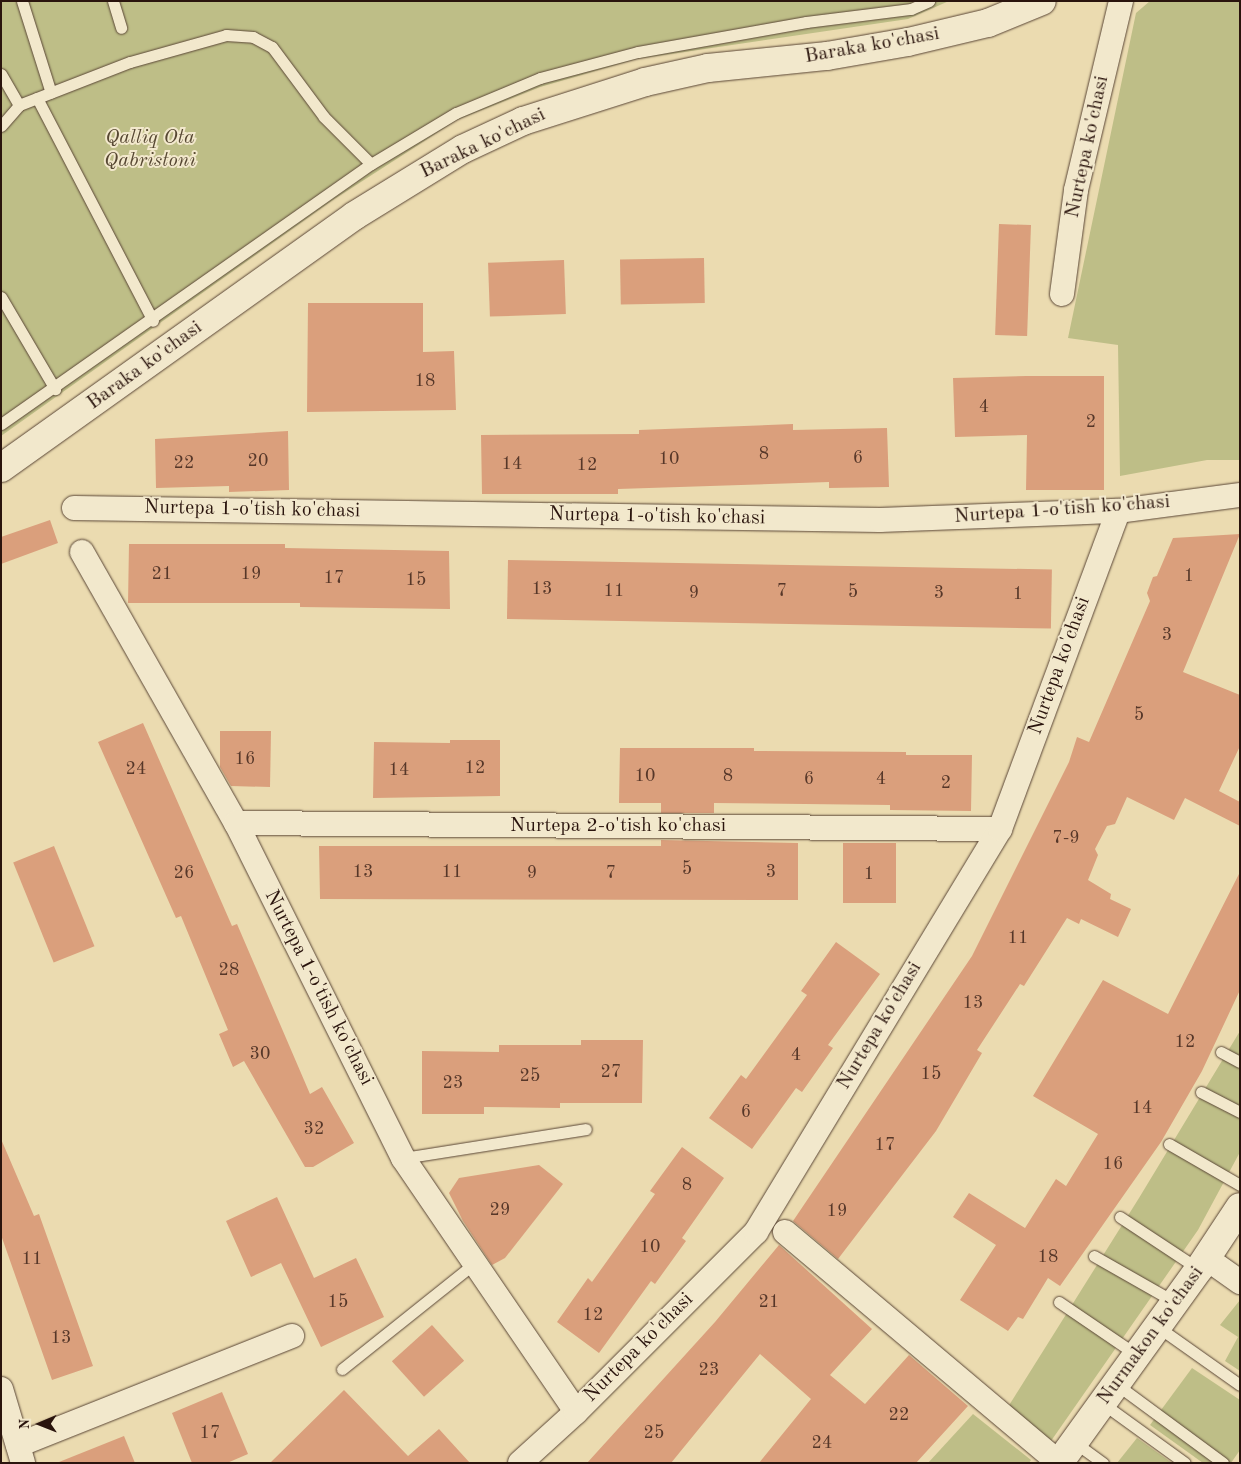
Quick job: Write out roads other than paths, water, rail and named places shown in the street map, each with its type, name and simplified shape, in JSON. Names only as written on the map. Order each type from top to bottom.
[{"type":"main road","name":"Baraka ko'chasi","points":[[1,468],[354,216],[463,149],[523,121],[645,82],[708,68],[827,56],[908,42],[988,23],[1042,1]]},
{"type":"main road","name":"Nurmakon ko'chasi","points":[[1064,1456],[1203,1264],[1240,1207]]},
{"type":"street","name":"Nurtepa ko'chasi","points":[[1062,294],[1076,190],[1122,1]]},
{"type":"street","name":"Nurtepa 1-o'tish ko'chasi","points":[[74,508],[880,520],[1118,511],[1240,495]]},
{"type":"street","name":"Nurtepa ko'chasi","points":[[520,1463],[576,1412],[756,1232],[1000,829],[1118,511]]},
{"type":"street","name":"Nurtepa 1-o'tish ko'chasi","points":[[82,552],[236,823],[403,1158],[576,1412]]},
{"type":"street","name":"Nurtepa 2-o'tish ko'chasi","points":[[236,823],[1000,829]]},
{"type":"street","points":[[785,1232],[1064,1456]]},
{"type":"street","points":[[1203,1264],[1239,1278]]},
{"type":"street","points":[[1,1389],[20,1454],[292,1336]]},
{"type":"lane","points":[[22,1],[51,92]]},
{"type":"lane","points":[[113,1],[121,28]]},
{"type":"lane","points":[[1,424],[153,321],[371,164],[456,113],[540,78],[638,52],[806,22],[911,9],[929,1]]},
{"type":"lane","points":[[1,126],[20,105],[130,62],[226,35],[253,37],[272,48],[324,117],[371,164]]},
{"type":"lane","points":[[1,74],[20,105]]},
{"type":"lane","points":[[37,98],[153,321]]},
{"type":"lane","points":[[1,296],[55,389]]},
{"type":"lane","points":[[1221,1052],[1240,1062]]},
{"type":"lane","points":[[1201,1092],[1240,1112]]},
{"type":"lane","points":[[403,1158],[586,1129]]},
{"type":"lane","points":[[1170,1144],[1240,1185]]},
{"type":"lane","points":[[1120,1217],[1203,1264]]},
{"type":"lane","points":[[1094,1256],[1175,1303]]},
{"type":"lane","points":[[342,1369],[475,1263]]},
{"type":"lane","points":[[1059,1302],[1137,1356]]},
{"type":"lane","points":[[1158,1327],[1240,1385]]},
{"type":"lane","points":[[1109,1394],[1185,1463]]},
{"type":"lane","points":[[1109,1394],[1223,1463]]},
{"type":"lane","points":[[1064,1456],[1102,1463]]},
{"type":"park label","name":"Qalliq Ota Qabristoni","points":[[150,150]]}]
